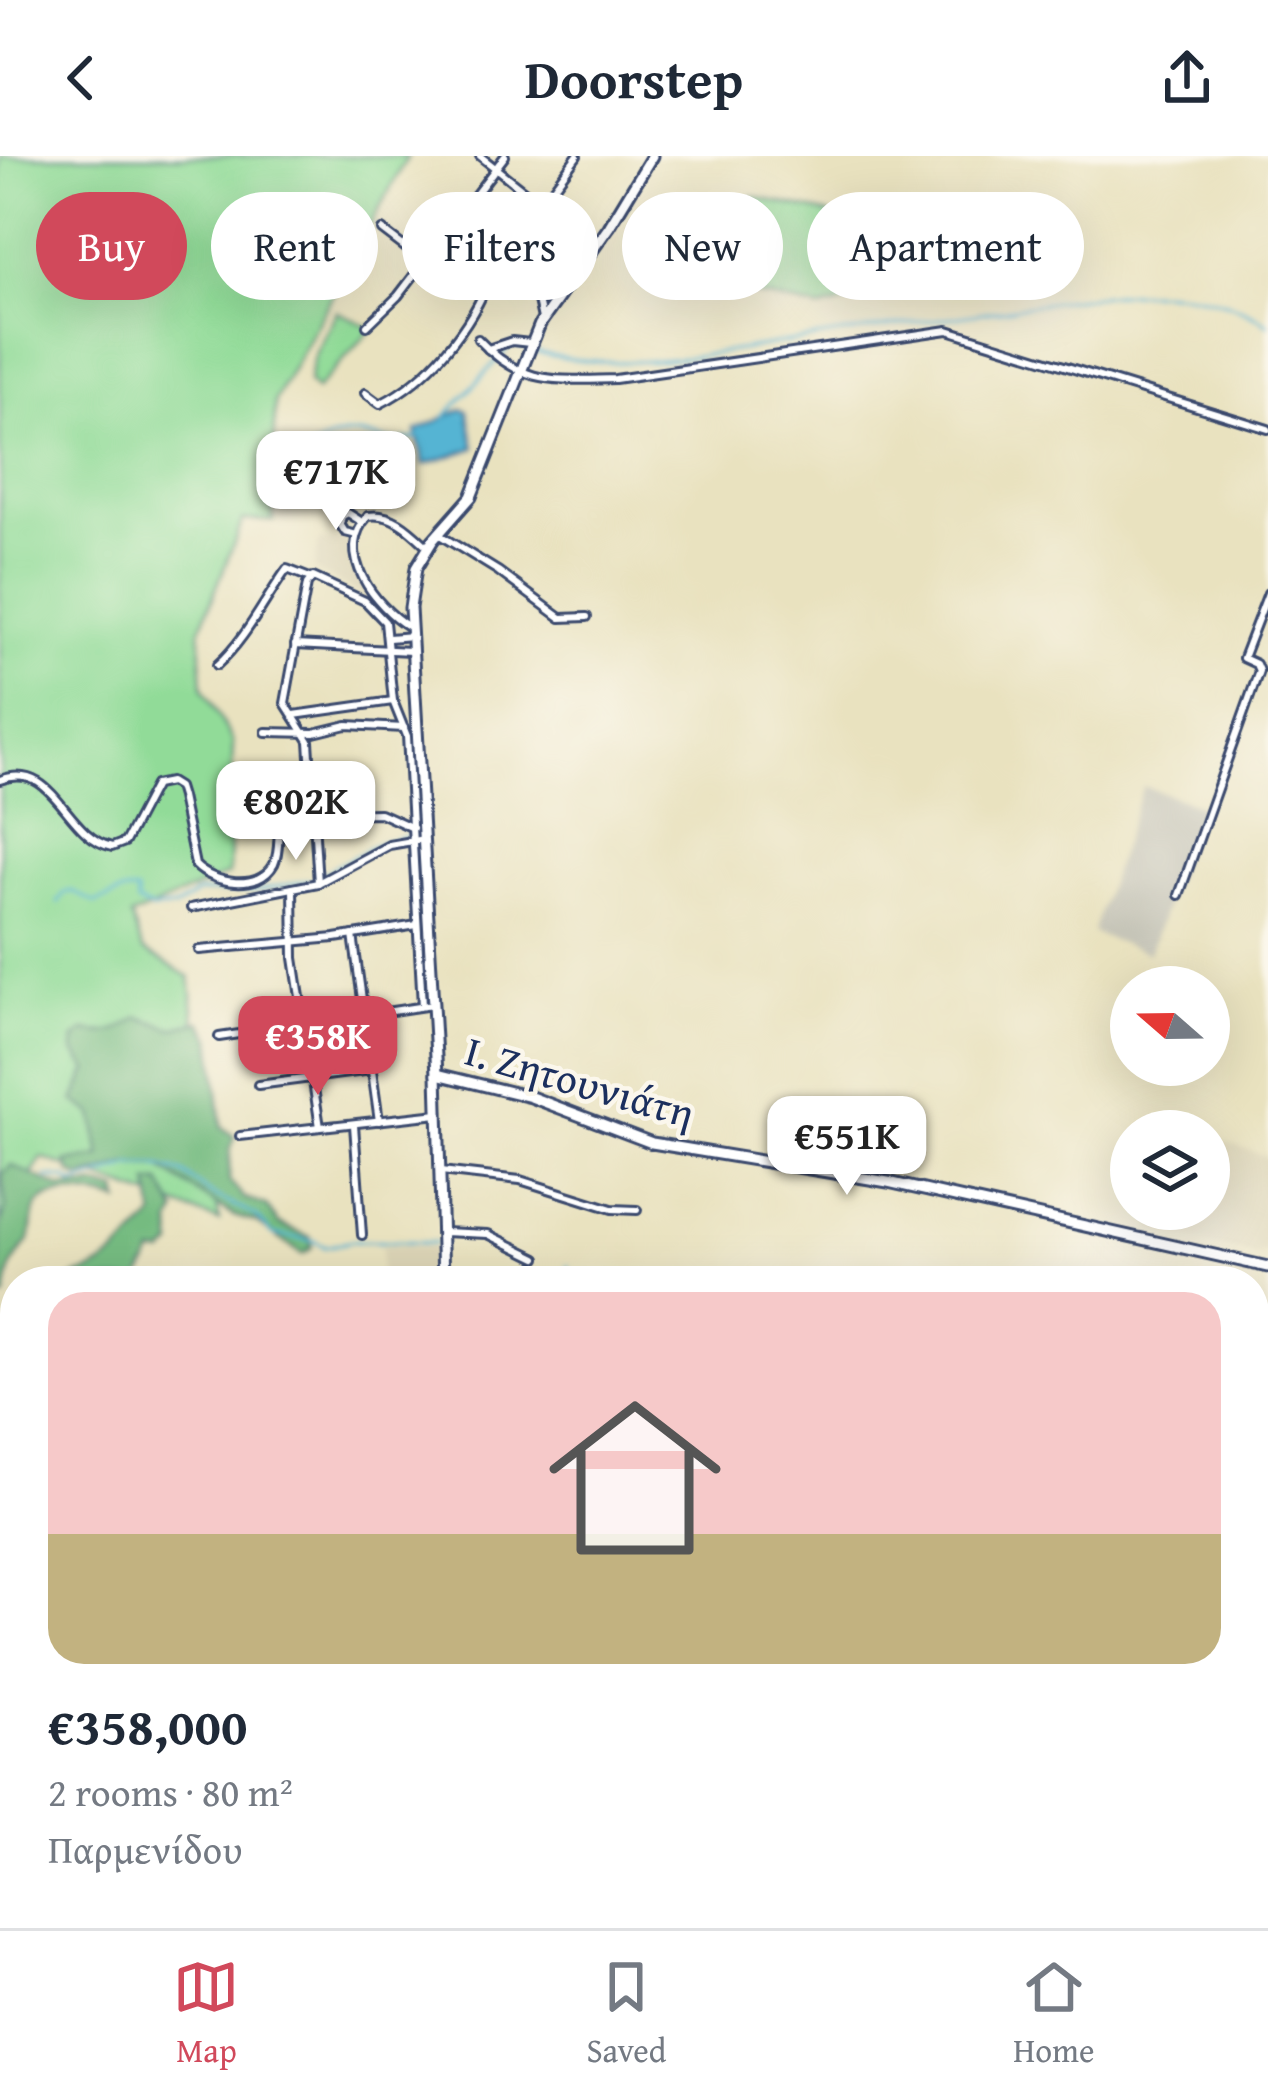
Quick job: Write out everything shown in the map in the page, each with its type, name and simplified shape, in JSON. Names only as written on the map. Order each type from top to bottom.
[{"type":"street","points":[[480,156],[524,192]]},
{"type":"street","points":[[477,192],[506,156]]},
{"type":"street","points":[[548,192],[577,156]]},
{"type":"street","points":[[598,241],[652,156]]},
{"type":"street","points":[[382,230],[402,245]]},
{"type":"street","points":[[367,326],[402,287]]},
{"type":"street","points":[[365,392],[380,404],[407,387],[476,313],[481,300]]},
{"type":"street","points":[[537,300],[540,324]]},
{"type":"street","points":[[427,1006],[412,582],[428,547],[471,497],[531,343],[557,300]]},
{"type":"street","points":[[478,339],[501,363],[559,380],[615,379],[948,329],[1268,429]]},
{"type":"street","points":[[491,352],[512,341],[531,343]]},
{"type":"street","points":[[357,535],[346,532],[340,524],[342,516],[348,513],[362,522]]},
{"type":"street","points":[[411,632],[368,589],[359,565],[357,535],[362,522],[374,514],[389,516],[428,547]]},
{"type":"street","points":[[438,534],[561,618],[586,617]]},
{"type":"street","points":[[217,665],[240,645],[286,569],[308,581],[343,590],[377,612],[387,626],[393,701],[404,728],[412,827],[418,839],[417,926],[437,1074],[443,1266]]},
{"type":"street","points":[[308,581],[285,703],[310,747],[318,884]]},
{"type":"street","points":[[1179,895],[1259,671],[1243,658],[1268,593]]},
{"type":"street","points":[[389,638],[411,632]]},
{"type":"street","points":[[296,645],[413,651]]},
{"type":"street","points":[[294,715],[393,701]]},
{"type":"street","points":[[266,732],[305,733],[346,725],[404,728]]},
{"type":"street","points":[[0,780],[15,774],[35,778],[92,839],[112,847],[125,842],[154,785],[170,782],[182,797],[192,857],[202,872],[236,882],[264,874],[276,858],[279,819],[285,815],[380,813],[412,827]]},
{"type":"street","points":[[191,908],[318,884],[379,849],[418,839]]},
{"type":"street","points":[[293,887],[292,942],[320,1127]]},
{"type":"street","points":[[199,950],[417,926]]},
{"type":"street","points":[[353,935],[379,1121]]},
{"type":"street","points":[[219,1036],[427,1006]]},
{"type":"street","points":[[258,1085],[372,1070]]},
{"type":"street","name":"Ι. Ζητουνιάτη","points":[[437,1074],[531,1097],[652,1143],[888,1182],[1264,1266]]},
{"type":"street","points":[[240,1136],[438,1114]]},
{"type":"street","points":[[389,1120],[391,1132]]},
{"type":"street","points":[[353,1124],[362,1235]]},
{"type":"street","points":[[441,1171],[520,1180],[612,1209],[637,1210]]},
{"type":"street","points":[[443,1232],[488,1234],[537,1258]]},
{"type":"shaded area","points":[[354,540],[356,571],[369,599],[314,569],[319,541]]},
{"type":"shaded area","points":[[1143,786],[1201,806],[1149,953],[1092,933]]},
{"type":"shaded area","points":[[1230,1143],[1268,1157],[1268,1248],[1254,1255],[1150,1230],[1230,1230]]},
{"type":"shaded area","points":[[382,1245],[434,1247],[434,1266],[381,1266]]},
{"type":"green space","points":[[0,156],[408,156],[378,211],[378,192],[211,192],[211,300],[330,300],[275,401],[273,521],[243,520],[200,630],[203,688],[233,742],[229,874],[131,917],[143,950],[190,977],[219,1221],[42,1158],[0,1226]]},
{"type":"green space","points":[[783,203],[807,209],[807,300],[850,300],[820,309],[779,300],[783,300]]},
{"type":"green space","points":[[337,311],[367,326],[369,332],[316,390],[308,382],[314,356]]},
{"type":"green space","points":[[139,1017],[173,1028],[201,1021],[212,1038],[222,1127],[235,1137],[229,1181],[244,1198],[266,1206],[279,1224],[310,1237],[312,1248],[302,1254],[159,1167],[126,1166],[81,1178],[71,1173],[67,1162],[101,1157],[93,1114],[74,1101],[88,1070],[74,1051],[75,1039],[85,1031],[114,1032]]},
{"type":"green space","points":[[11,1165],[61,1188],[95,1186],[118,1191],[120,1202],[76,1194],[44,1201],[35,1211],[29,1240],[13,1266],[0,1266],[0,1225],[6,1208],[2,1174]]},
{"type":"green space","points":[[149,1183],[161,1183],[177,1212],[172,1223],[173,1246],[164,1254],[153,1254],[147,1266],[101,1266],[130,1241],[155,1216]]},
{"type":"water","points":[[463,409],[468,411],[475,448],[424,465],[416,431]]},
{"type":"waterway","points":[[534,351],[598,361],[664,360],[1148,292],[1210,299],[1240,308],[1268,324]]},
{"type":"waterway","points":[[445,417],[512,344],[525,348]]},
{"type":"waterway","points":[[281,474],[337,437],[417,438]]},
{"type":"waterway","points":[[322,874],[379,843],[408,836]]},
{"type":"waterway","points":[[58,903],[64,893],[72,891],[95,903],[137,892],[137,903],[151,909],[175,908],[198,893],[257,891],[310,880]]},
{"type":"waterway","points":[[47,1177],[74,1184],[132,1166],[155,1166],[183,1173],[211,1194],[256,1216],[272,1234],[325,1247],[353,1241],[436,1243]]}]
